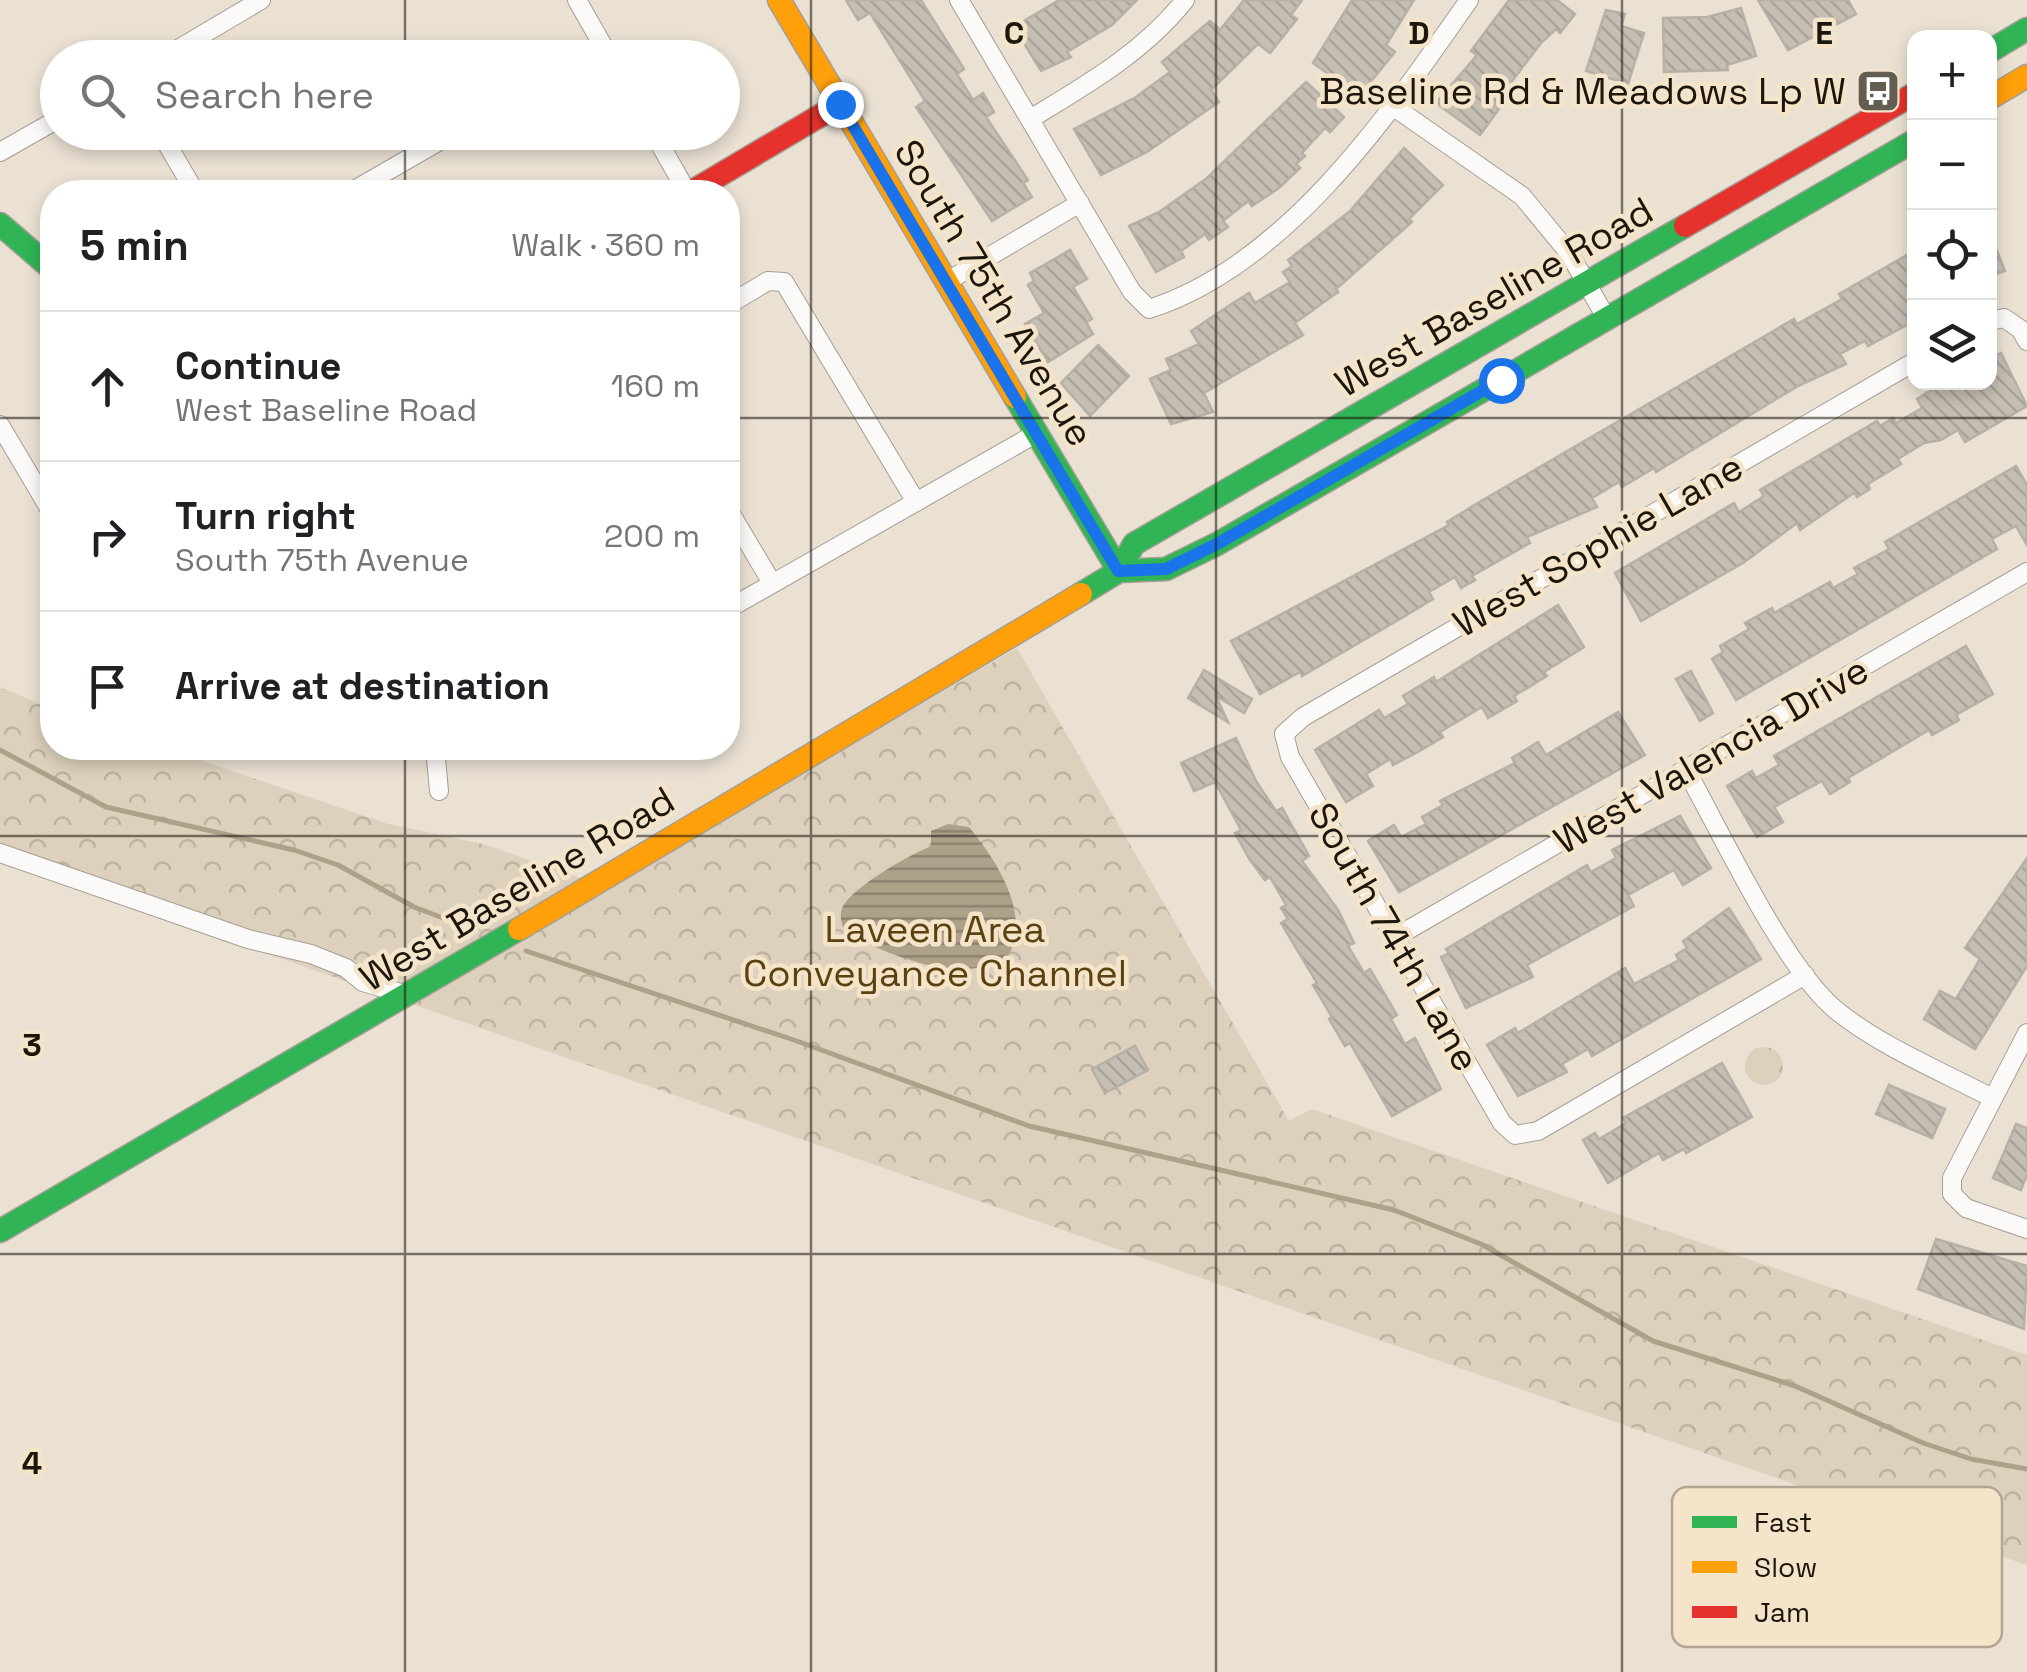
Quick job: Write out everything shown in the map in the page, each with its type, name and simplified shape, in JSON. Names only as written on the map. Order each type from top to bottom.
[{"type":"main road","name":"South 75th Avenue","points":[[778,0],[1118,571]]},
{"type":"main road","points":[[1997,47],[2027,30]]},
{"type":"main road","points":[[1997,94],[2027,76]]},
{"type":"main road","name":"West Baseline Road","points":[[0,1231],[537,919],[1118,571],[1134,544],[1907,98]]},
{"type":"main road","points":[[710,180],[840,104]]},
{"type":"main road","name":"West Baseline Road","points":[[1118,571],[1166,569],[1217,544],[1907,145]]},
{"type":"main road","points":[[0,224],[40,259]]},
{"type":"street","points":[[192,40],[260,0]]},
{"type":"street","points":[[577,0],[600,40]]},
{"type":"street","points":[[960,0],[1132,292],[1149,309],[1186,293],[1285,226],[1320,194],[1394,106],[1470,0]]},
{"type":"street","points":[[1030,119],[1113,67],[1170,19],[1185,0]]},
{"type":"street","points":[[1394,106],[1522,196],[1569,254],[1607,319]]},
{"type":"street","points":[[0,152],[40,129]]},
{"type":"street","points":[[170,150],[187,180]]},
{"type":"street","points":[[372,180],[424,150]]},
{"type":"street","points":[[664,150],[682,180]]},
{"type":"street","points":[[946,282],[1080,204]]},
{"type":"street","points":[[740,298],[768,281],[784,282],[916,502]]},
{"type":"street","points":[[1997,320],[2020,329],[2027,341]]},
{"type":"street","name":"West Sophie Lane","points":[[1284,734],[1303,717],[1907,366]]},
{"type":"street","points":[[0,426],[40,493]]},
{"type":"street","points":[[740,603],[1036,434]]},
{"type":"street","points":[[740,529],[772,583]]},
{"type":"street","name":"West Valencia Drive","points":[[1394,938],[2027,572]]},
{"type":"street","name":"South 74th Lane","points":[[1284,734],[1290,757],[1502,1123],[1514,1135],[1538,1131],[1805,975]]},
{"type":"street","points":[[436,760],[439,790]]},
{"type":"street","points":[[1686,770],[1805,975],[1846,1018],[1992,1098]]},
{"type":"street","points":[[0,853],[248,939],[311,954],[346,968],[363,982],[407,994]]},
{"type":"street","points":[[2027,1033],[1952,1178],[1952,1194],[1966,1208],[2027,1229]]},
{"type":"green space","name":"Laveen Area Conveyance Channel","points":[[1017,648],[1289,1121],[1312,1109],[2027,1355],[2027,1565],[2002,1556],[2002,1487],[1802,1487],[0,861],[0,687],[40,704],[40,760],[200,760],[385,823],[487,845],[608,888]]},
{"type":"green space","points":[[1764,1047],[1777,1053],[1783,1066],[1777,1079],[1764,1085],[1751,1079],[1745,1066],[1751,1053]]},
{"type":"shaded area","points":[[948,824],[969,827],[991,857],[1009,892],[1016,928],[1013,946],[1004,962],[943,968],[903,958],[845,933],[841,910],[852,895],[885,870],[931,846],[931,831]]},
{"type":"building","points":[[846,0],[921,0],[964,69],[957,74],[973,100],[983,93],[994,112],[986,117],[1028,180],[1023,183],[1032,197],[992,221],[916,107],[925,101],[870,13],[858,20]]},
{"type":"building","points":[[1059,0],[1137,0],[1112,25],[1067,52],[1071,57],[1041,71],[1014,27]]},
{"type":"building","points":[[1244,0],[1302,0],[1291,15],[1297,19],[1270,53],[1258,44],[1211,90],[1219,102],[1147,152],[1101,175],[1074,129],[1136,97],[1170,72],[1162,62],[1210,21],[1220,30]]},
{"type":"building","points":[[1352,0],[1414,0],[1386,45],[1395,52],[1359,96],[1313,63]]},
{"type":"building","points":[[1509,0],[1557,0],[1575,14],[1560,33],[1556,29],[1541,43],[1494,105],[1499,109],[1480,135],[1436,103],[1477,55],[1471,51]]},
{"type":"building","points":[[1758,0],[1848,0],[1856,14],[1788,50]]},
{"type":"building","points":[[1741,8],[1756,56],[1727,65],[1728,70],[1664,72],[1663,18],[1707,17]]},
{"type":"building","points":[[1606,10],[1625,14],[1621,26],[1644,33],[1628,84],[1586,71]]},
{"type":"building","points":[[1306,82],[1344,117],[1330,132],[1325,128],[1302,153],[1305,156],[1296,164],[1300,168],[1279,188],[1252,206],[1248,201],[1223,221],[1228,227],[1209,240],[1205,234],[1181,251],[1184,257],[1156,272],[1129,226],[1159,212],[1207,178]]},
{"type":"building","points":[[1404,148],[1443,185],[1409,219],[1412,222],[1336,289],[1338,292],[1295,323],[1303,335],[1204,393],[1213,412],[1171,424],[1150,379],[1171,370],[1166,359],[1199,344],[1191,331],[1249,293],[1255,303],[1290,282],[1283,272],[1292,266],[1288,260],[1350,211]]},
{"type":"building","points":[[1070,250],[1087,279],[1073,287],[1092,319],[1086,322],[1093,334],[1048,362],[1025,324],[1044,313],[1028,285],[1034,281],[1030,273]]},
{"type":"building","points":[[1997,251],[2005,271],[1997,274]]},
{"type":"building","points":[[1907,255],[1907,325],[1868,346],[1865,341],[1840,354],[1846,364],[1798,386],[1656,472],[1654,468],[1622,487],[1619,482],[1592,498],[1597,507],[1527,537],[1530,543],[1472,576],[1475,580],[1461,588],[1455,577],[1429,592],[1433,599],[1400,619],[1302,676],[1300,672],[1260,694],[1231,641],[1449,525],[1447,522],[1476,504],[1794,319],[1797,324],[1842,299],[1839,294]]},
{"type":"building","points":[[1098,345],[1129,376],[1090,416],[1061,383]]},
{"type":"building","points":[[2001,353],[2027,406],[1965,442],[1958,430],[1941,440],[1924,443],[1898,459],[1901,464],[1868,484],[1870,489],[1857,497],[1854,493],[1800,530],[1797,523],[1743,563],[1641,621],[1615,573],[1734,503],[1739,512],[1764,496],[1760,490],[1877,421],[1880,426],[1893,418],[1896,423],[1922,408],[1917,399],[1932,390],[1997,390],[1997,355]]},
{"type":"building","points":[[2016,466],[2027,485],[2027,545],[2016,526],[1992,539],[1997,549],[1736,700],[1712,659],[1723,652],[1720,646],[1749,629],[1745,623],[1772,608],[1774,613],[1830,582],[1833,588],[1858,574],[1854,568],[1889,549],[1885,542]]},
{"type":"building","points":[[1558,605],[1584,647],[1544,672],[1547,676],[1514,696],[1517,701],[1488,718],[1482,707],[1440,732],[1443,737],[1418,752],[1393,765],[1390,759],[1366,774],[1373,786],[1346,802],[1315,750],[1379,710],[1384,718],[1408,704],[1403,696],[1434,677],[1436,682]]},
{"type":"building","points":[[1966,646],[1993,694],[1956,715],[1959,720],[1932,735],[1929,730],[1848,778],[1850,782],[1830,794],[1822,781],[1774,807],[1783,822],[1757,837],[1727,786],[1752,771],[1756,778],[1779,765],[1774,756]]},
{"type":"building","points":[[1204,670],[1252,699],[1244,713],[1216,696],[1228,722],[1188,698]]},
{"type":"building","points":[[1691,671],[1713,713],[1700,721],[1676,679]]},
{"type":"building","points":[[1618,712],[1645,755],[1399,892],[1368,841],[1394,825],[1401,837],[1426,824],[1422,817],[1443,805],[1440,801],[1515,763],[1512,758],[1538,742],[1546,755]]},
{"type":"building","points":[[1236,738],[1256,781],[1276,811],[1282,808],[1309,856],[1302,861],[1338,910],[1354,943],[1348,946],[1364,973],[1370,969],[1397,1015],[1391,1019],[1405,1044],[1415,1038],[1441,1089],[1392,1116],[1350,1043],[1345,1046],[1329,1019],[1332,1017],[1313,985],[1317,983],[1281,923],[1288,919],[1281,908],[1286,905],[1270,877],[1265,880],[1250,860],[1235,833],[1241,830],[1215,782],[1194,791],[1181,763]]},
{"type":"building","points":[[1680,816],[1711,868],[1683,885],[1674,870],[1628,895],[1634,906],[1527,965],[1533,977],[1466,1008],[1441,957],[1449,953],[1446,949],[1587,865],[1591,872],[1616,858],[1612,850]]},
{"type":"building","points":[[2027,858],[2027,966],[1975,1049],[1924,1019],[1940,991],[1956,999],[1980,959],[1965,948]]},
{"type":"building","points":[[1729,908],[1761,959],[1592,1056],[1588,1049],[1562,1064],[1567,1072],[1518,1096],[1487,1045],[1515,1028],[1518,1033],[1625,968],[1634,984],[1679,960],[1676,955],[1687,948],[1683,941]]},
{"type":"building","points":[[1135,1046],[1148,1070],[1105,1093],[1092,1069]]},
{"type":"building","points":[[1722,1063],[1752,1117],[1686,1153],[1684,1149],[1663,1160],[1659,1153],[1608,1183],[1583,1140],[1595,1133],[1599,1139],[1626,1123],[1623,1118]]},
{"type":"building","points":[[1889,1085],[1945,1109],[1932,1138],[1876,1114]]},
{"type":"building","points":[[2016,1124],[2027,1128],[2027,1175],[2021,1190],[1993,1178]]},
{"type":"building","points":[[1936,1239],[2027,1266],[2024,1329],[1918,1289]]},
{"type":"waterway","points":[[0,750],[106,807],[294,850],[338,865],[414,907],[472,929]]},
{"type":"waterway","points":[[526,951],[794,1040],[1029,1126],[1394,1210],[1481,1244],[1653,1341],[1795,1386],[1923,1443],[1971,1459],[2027,1469]]},
{"type":"traffic: fast","points":[[1997,47],[2027,29]]},
{"type":"traffic: fast","points":[[1081,594],[1119,571],[1166,569],[1217,544],[1907,145]]},
{"type":"traffic: fast","points":[[0,224],[40,259]]},
{"type":"traffic: fast","points":[[1119,571],[1134,544],[1685,226]]},
{"type":"traffic: fast","points":[[1015,397],[1119,571]]},
{"type":"traffic: fast","points":[[0,1231],[519,929]]},
{"type":"traffic: slow","points":[[779,0],[1015,397]]},
{"type":"traffic: slow","points":[[1997,94],[2027,76]]},
{"type":"traffic: slow","points":[[519,929],[1081,594]]},
{"type":"traffic: jam","points":[[1685,226],[1907,98]]},
{"type":"traffic: jam","points":[[711,180],[840,104]]},
{"type":"place","name":"Baseline Rd & Meadows Lp W","points":[[1878,91]]},
{"type":"route","points":[[840,104],[1118,571],[1166,569],[1217,544],[1501,380]]}]
